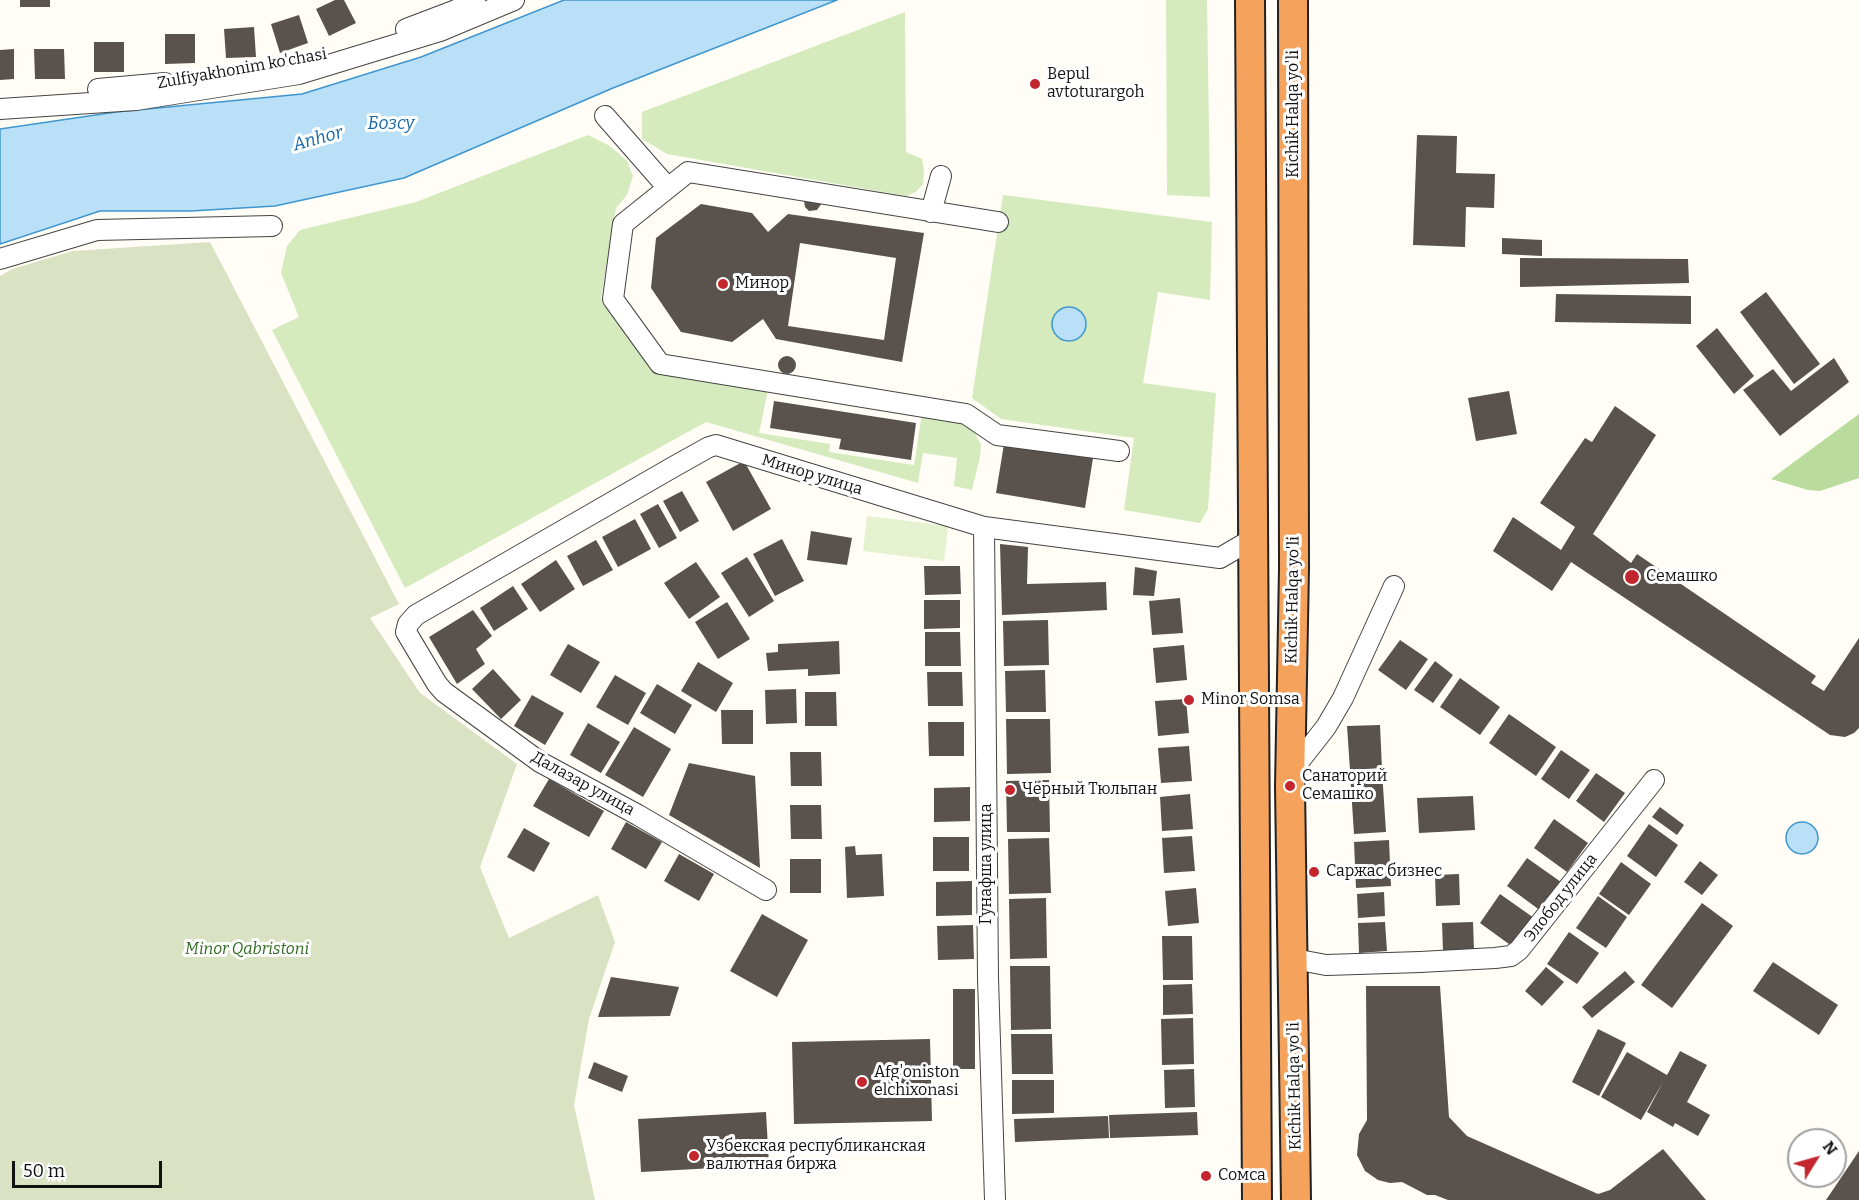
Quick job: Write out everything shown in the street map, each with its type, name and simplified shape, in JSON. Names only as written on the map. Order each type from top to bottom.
[{"type":"highway","points":[[1250,0],[1257,1200]]},
{"type":"highway","name":"Kichik Halqa yo'li","points":[[1293,0],[1295,396],[1290,773],[1296,1200]]},
{"type":"highway","points":[[1251,397],[1295,396]]},
{"type":"street","name":"Zulfiyakhonim ko'chasi","points":[[0,98],[193,81],[294,63],[373,42],[454,5],[475,0]]},
{"type":"street","points":[[0,109],[136,100],[299,74],[440,31],[514,0]]},
{"type":"street","points":[[605,116],[668,188]]},
{"type":"street","points":[[998,222],[688,172],[623,224],[613,299],[660,364],[966,414],[997,435],[1119,451]]},
{"type":"street","points":[[931,212],[941,176]]},
{"type":"street","points":[[0,259],[97,230],[272,226]]},
{"type":"street","name":"Минор улица","points":[[408,624],[416,615],[675,466],[716,445],[984,527],[1220,558],[1254,538]]},
{"type":"street","name":"Гунафша улица","points":[[984,527],[988,978],[995,1200]]},
{"type":"street","points":[[1290,773],[1332,718],[1394,586]]},
{"type":"street","name":"Далазар улица","points":[[408,624],[406,632],[436,684],[444,692],[540,762],[638,815],[766,890]]},
{"type":"street","name":"Элобод улица","points":[[1294,959],[1326,965],[1511,956],[1519,950],[1654,780]]},
{"type":"green space","points":[[1166,0],[1207,0],[1210,197],[1167,195]]},
{"type":"green space","points":[[905,12],[906,152],[922,159],[924,172],[923,184],[916,192],[906,196],[667,154],[642,139],[642,112]]},
{"type":"green space","points":[[588,135],[610,146],[627,161],[633,176],[627,195],[616,208],[601,298],[657,373],[768,390],[759,433],[830,444],[829,452],[914,465],[922,414],[960,420],[973,429],[981,445],[972,490],[954,486],[957,458],[923,453],[918,483],[706,422],[405,588],[272,330],[299,317],[281,273],[287,246],[300,230],[416,202]]},
{"type":"green space","points":[[1003,195],[1212,222],[1210,300],[1158,292],[1143,383],[1216,393],[1208,509],[1200,523],[1124,510],[1134,438],[1001,419],[972,398]]},
{"type":"green space","name":"Minor Qabristoni","points":[[210,242],[399,604],[370,618],[420,693],[517,764],[480,867],[509,938],[598,895],[615,942],[589,1019],[574,1105],[595,1200],[0,1200],[0,276],[12,269],[73,251]]},
{"type":"green space","points":[[1859,414],[1859,478],[1820,491],[1808,490],[1771,479]]},
{"type":"green space","points":[[867,516],[948,526],[944,561],[863,551]]},
{"type":"water","name":"Бозсу","points":[[564,0],[837,0],[613,88],[404,178],[275,206],[191,211],[100,211],[0,244],[0,129],[116,112],[302,94],[421,57]]},
{"type":"water","points":[[1069,307],[1081,312],[1086,324],[1081,336],[1069,341],[1057,336],[1052,324],[1057,312]]},
{"type":"water","points":[[1802,822],[1813,827],[1818,838],[1813,849],[1802,854],[1791,849],[1786,838],[1791,827]]},
{"type":"building","points":[[20,0],[50,0],[50,7],[20,7]]},
{"type":"building","points":[[335,0],[344,0],[356,23],[329,36],[316,9]]},
{"type":"building","points":[[299,15],[308,43],[280,53],[271,24]]},
{"type":"building","points":[[254,27],[256,57],[226,58],[224,29]]},
{"type":"building","points":[[165,34],[195,34],[195,63],[165,64]]},
{"type":"building","points":[[94,42],[124,42],[124,72],[94,72]]},
{"type":"building","points":[[14,49],[14,79],[0,80],[0,50]]},
{"type":"building","points":[[34,49],[64,49],[65,79],[35,79]]},
{"type":"building","points":[[1417,135],[1457,136],[1456,173],[1495,174],[1494,208],[1466,207],[1465,247],[1413,245]]},
{"type":"building","points":[[804,201],[822,203],[817,210],[809,211]]},
{"type":"building","name":"Минор","points":[[701,204],[752,213],[768,232],[788,214],[924,233],[902,362],[776,339],[763,319],[732,342],[681,332],[651,288],[656,238]],"holes":[[[800,243],[896,258],[884,340],[788,326]]]},
{"type":"building","points":[[1502,238],[1542,240],[1542,256],[1502,254]]},
{"type":"building","points":[[1520,258],[1688,259],[1689,283],[1520,287]]},
{"type":"building","points":[[1766,292],[1820,364],[1794,384],[1740,312]]},
{"type":"building","points":[[1556,294],[1691,296],[1691,324],[1555,322]]},
{"type":"building","points":[[1717,328],[1754,376],[1734,394],[1696,346]]},
{"type":"building","points":[[783,356],[791,356],[796,361],[794,372],[783,374],[778,369],[778,361]]},
{"type":"building","points":[[1834,358],[1849,382],[1780,436],[1743,390],[1773,369],[1791,391]]},
{"type":"building","points":[[1509,391],[1517,434],[1476,441],[1468,398]]},
{"type":"building","points":[[774,401],[916,423],[911,460],[839,449],[841,439],[770,428]]},
{"type":"building","name":"Семашко","points":[[1615,406],[1656,435],[1593,534],[1631,563],[1637,554],[1816,676],[1811,683],[1824,691],[1859,638],[1859,728],[1854,733],[1845,737],[1830,735],[1571,562],[1552,591],[1493,551],[1513,517],[1561,550],[1575,527],[1540,503],[1585,438],[1592,442]]},
{"type":"building","points":[[1004,444],[1093,458],[1085,508],[996,493]]},
{"type":"building","points":[[744,461],[771,509],[733,531],[706,482]]},
{"type":"building","points":[[682,491],[699,521],[680,532],[663,501]]},
{"type":"building","points":[[658,504],[677,538],[659,548],[640,514]]},
{"type":"building","points":[[635,519],[651,549],[618,567],[602,537]]},
{"type":"building","points":[[811,531],[852,538],[847,565],[807,560]]},
{"type":"building","points":[[782,539],[804,581],[775,596],[753,554]]},
{"type":"building","points":[[596,540],[613,570],[583,586],[567,556]]},
{"type":"building","points":[[1000,544],[1028,547],[1027,584],[1106,582],[1107,610],[1002,615]]},
{"type":"building","points":[[747,557],[774,601],[749,617],[721,573]]},
{"type":"building","points":[[556,560],[575,589],[540,612],[521,584]]},
{"type":"building","points":[[696,562],[720,597],[689,619],[664,583]]},
{"type":"building","points":[[924,566],[960,566],[961,594],[925,595]]},
{"type":"building","points":[[1135,567],[1157,571],[1154,596],[1133,595]]},
{"type":"building","points":[[513,586],[528,609],[494,631],[480,608]]},
{"type":"building","points":[[1180,598],[1183,633],[1152,635],[1149,601]]},
{"type":"building","points":[[924,600],[960,600],[960,628],[924,629]]},
{"type":"building","points":[[727,602],[750,639],[718,659],[695,622]]},
{"type":"building","points":[[473,610],[492,636],[476,649],[485,664],[457,684],[429,637]]},
{"type":"building","points":[[1048,620],[1049,665],[1004,666],[1003,621]]},
{"type":"building","points":[[925,632],[960,632],[961,666],[925,666]]},
{"type":"building","points":[[1400,640],[1428,659],[1406,690],[1378,670]]},
{"type":"building","points":[[839,641],[840,674],[808,676],[808,669],[768,671],[766,653],[778,652],[778,644]]},
{"type":"building","points":[[568,644],[600,662],[581,693],[550,675]]},
{"type":"building","points":[[1184,645],[1187,680],[1156,683],[1153,648]]},
{"type":"building","points":[[1435,661],[1453,675],[1433,703],[1414,690]]},
{"type":"building","points":[[698,662],[733,683],[716,712],[681,691]]},
{"type":"building","points":[[493,669],[521,700],[501,719],[472,689]]},
{"type":"building","points":[[1045,670],[1046,712],[1006,712],[1005,671]]},
{"type":"building","points":[[927,672],[962,672],[963,706],[928,706]]},
{"type":"building","points":[[615,675],[646,693],[628,725],[596,707]]},
{"type":"building","points":[[1460,678],[1500,707],[1480,735],[1440,707]]},
{"type":"building","points":[[657,684],[692,705],[675,734],[640,713]]},
{"type":"building","points":[[796,689],[797,723],[766,724],[765,690]]},
{"type":"building","points":[[805,692],[836,692],[837,726],[805,726]]},
{"type":"building","points":[[532,695],[564,713],[545,745],[514,726]]},
{"type":"building","points":[[1186,699],[1189,733],[1158,736],[1155,701]]},
{"type":"building","points":[[721,710],[753,710],[753,744],[722,744]]},
{"type":"building","points":[[1509,714],[1556,747],[1536,776],[1489,743]]},
{"type":"building","points":[[1006,719],[1050,719],[1051,773],[1007,774]]},
{"type":"building","points":[[928,722],[964,722],[964,756],[929,756]]},
{"type":"building","points":[[588,723],[620,742],[601,773],[570,755]]},
{"type":"building","points":[[1380,725],[1382,768],[1350,770],[1347,726]]},
{"type":"building","points":[[634,727],[671,749],[643,797],[605,775]]},
{"type":"building","points":[[1189,746],[1192,781],[1161,783],[1158,748]]},
{"type":"building","points":[[1561,750],[1590,770],[1569,799],[1541,779]]},
{"type":"building","points":[[790,752],[821,752],[822,786],[791,786]]},
{"type":"building","points":[[689,763],[755,776],[760,868],[669,815]]},
{"type":"building","points":[[1382,771],[1386,832],[1354,834],[1350,773]]},
{"type":"building","points":[[1596,773],[1625,793],[1604,822],[1576,801]]},
{"type":"building","points":[[549,779],[604,811],[589,837],[533,806]]},
{"type":"building","points":[[1049,780],[1050,832],[1007,832],[1006,781]]},
{"type":"building","points":[[970,787],[970,821],[934,822],[934,788]]},
{"type":"building","points":[[1190,794],[1193,829],[1162,831],[1160,797]]},
{"type":"building","points":[[1473,796],[1475,830],[1419,833],[1417,798]]},
{"type":"building","points":[[790,805],[821,805],[822,839],[791,839]]},
{"type":"building","points":[[1660,807],[1684,825],[1677,835],[1652,817]]},
{"type":"building","points":[[1554,819],[1588,843],[1567,872],[1534,848]]},
{"type":"building","points":[[626,822],[662,842],[646,869],[611,849]]},
{"type":"building","points":[[1649,824],[1678,845],[1656,877],[1627,856]]},
{"type":"building","points":[[524,828],[550,843],[534,872],[507,857]]},
{"type":"building","points":[[1192,836],[1195,871],[1164,873],[1162,838]]},
{"type":"building","points":[[933,837],[969,837],[969,871],[933,871]]},
{"type":"building","points":[[1049,838],[1051,893],[1009,894],[1008,839]]},
{"type":"building","points":[[1389,840],[1391,886],[1356,888],[1354,842]]},
{"type":"building","points":[[855,846],[856,855],[882,854],[884,896],[847,898],[845,847]]},
{"type":"building","points":[[679,854],[714,874],[699,901],[664,881]]},
{"type":"building","points":[[1527,858],[1561,882],[1541,911],[1507,886]]},
{"type":"building","points":[[790,859],[821,859],[821,893],[790,893]]},
{"type":"building","points":[[1700,861],[1718,875],[1702,895],[1684,882]]},
{"type":"building","points":[[1621,862],[1651,884],[1629,915],[1599,894]]},
{"type":"building","points":[[1459,874],[1460,905],[1436,906],[1435,875]]},
{"type":"building","points":[[972,881],[972,915],[936,916],[936,882]]},
{"type":"building","points":[[1196,888],[1199,923],[1168,926],[1165,891]]},
{"type":"building","points":[[1384,892],[1385,916],[1358,918],[1357,894]]},
{"type":"building","points":[[1500,894],[1534,918],[1513,947],[1480,923]]},
{"type":"building","points":[[1598,896],[1627,917],[1606,948],[1576,928]]},
{"type":"building","points":[[1046,898],[1047,958],[1010,959],[1009,899]]},
{"type":"building","points":[[1702,903],[1733,926],[1672,1008],[1641,985]]},
{"type":"building","points":[[762,914],[808,940],[777,997],[730,971]]},
{"type":"building","points":[[1385,922],[1387,951],[1359,953],[1358,923]]},
{"type":"building","points":[[1473,922],[1474,950],[1443,951],[1442,923]]},
{"type":"building","points":[[973,925],[974,959],[938,960],[937,926]]},
{"type":"building","points":[[1569,932],[1599,953],[1577,984],[1547,964]]},
{"type":"building","points":[[1162,936],[1192,936],[1193,980],[1163,980]]},
{"type":"building","points":[[1773,962],[1838,1005],[1819,1035],[1753,991]]},
{"type":"building","points":[[1010,966],[1050,966],[1051,1029],[1011,1030]]},
{"type":"building","points":[[1546,967],[1564,982],[1542,1006],[1525,991]]},
{"type":"building","points":[[1625,971],[1635,982],[1592,1018],[1582,1007]]},
{"type":"building","points":[[611,977],[679,987],[670,1016],[598,1017]]},
{"type":"building","points":[[1192,984],[1193,1014],[1163,1015],[1163,985]]},
{"type":"building","points":[[1366,986],[1440,986],[1449,1117],[1467,1136],[1598,1194],[1610,1190],[1663,1149],[1706,1200],[1448,1200],[1435,1195],[1427,1195],[1402,1182],[1390,1183],[1378,1180],[1365,1171],[1357,1155],[1359,1134],[1367,1120]]},
{"type":"building","points":[[953,989],[975,989],[975,1069],[953,1069]]},
{"type":"building","points":[[1193,1018],[1194,1064],[1162,1065],[1161,1019]]},
{"type":"building","points":[[1598,1029],[1626,1043],[1599,1096],[1572,1082]]},
{"type":"building","points":[[1011,1034],[1052,1034],[1053,1074],[1012,1074]]},
{"type":"building","name":"Afg'oniston elchixonasi","points":[[930,1039],[932,1121],[794,1124],[792,1042]]},
{"type":"building","points":[[1680,1051],[1707,1065],[1687,1102],[1710,1115],[1698,1136],[1675,1123],[1673,1127],[1647,1112],[1663,1082],[1641,1120],[1601,1097],[1627,1052],[1667,1075]]},
{"type":"building","points":[[594,1062],[628,1076],[622,1092],[588,1078]]},
{"type":"building","points":[[1194,1069],[1195,1107],[1165,1108],[1164,1070]]},
{"type":"building","points":[[1012,1080],[1054,1080],[1054,1113],[1012,1114]]},
{"type":"building","points":[[766,1112],[769,1165],[641,1172],[638,1119]]},
{"type":"building","points":[[1197,1112],[1198,1135],[1110,1138],[1109,1115]]},
{"type":"building","points":[[1108,1116],[1109,1138],[1015,1142],[1014,1119]]},
{"type":"building","points":[[1859,1151],[1859,1200],[1826,1200],[1834,1188],[1847,1188],[1847,1169]]},
{"type":"place","name":"Bepul avtoturargoh","points":[[1035,84]]},
{"type":"place","name":"Минор","points":[[723,284]]},
{"type":"place","name":"Семашко","points":[[1632,577]]},
{"type":"place","name":"Minor Somsa","points":[[1189,700]]},
{"type":"place","name":"Санаторий Семашко","points":[[1290,786]]},
{"type":"place","name":"Чёрный Тюльпан","points":[[1010,790]]},
{"type":"place","name":"Саржас бизнес","points":[[1314,872]]},
{"type":"place","name":"Afg'oniston elchixonasi","points":[[862,1082]]},
{"type":"place","name":"Узбекская республиканская валютная биржа","points":[[694,1156]]},
{"type":"place","name":"Сомса","points":[[1206,1176]]},
{"type":"water label","name":"Anhor","points":[[318,139]]}]
